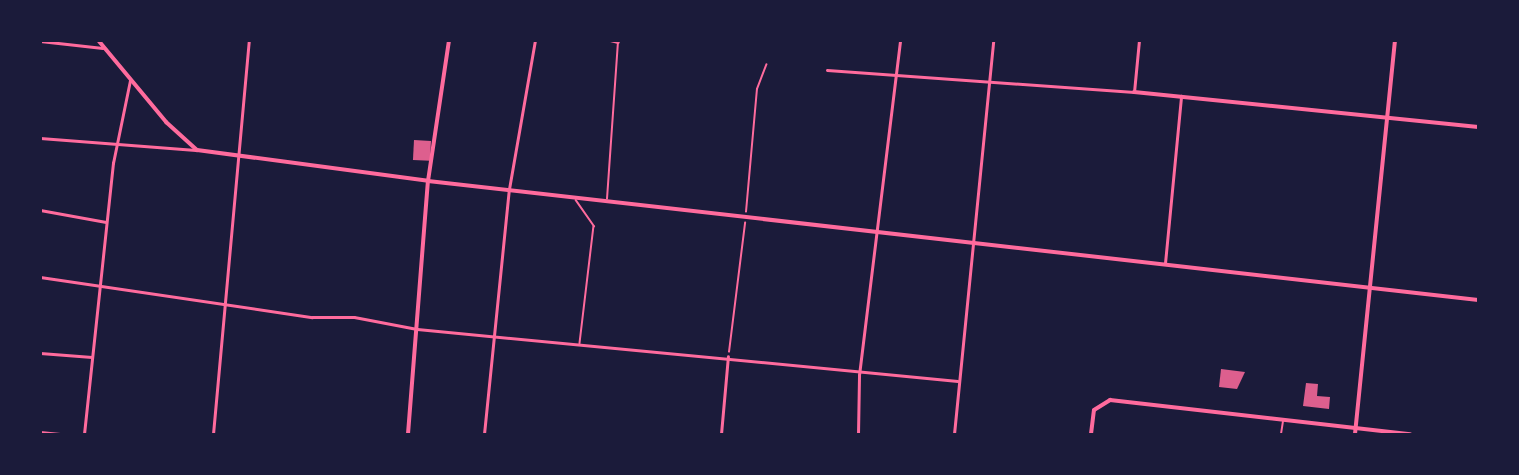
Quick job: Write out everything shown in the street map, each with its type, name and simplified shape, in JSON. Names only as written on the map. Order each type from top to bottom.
[{"type":"street","points":[[98,40],[130,80],[197,150]]},
{"type":"street","points":[[213,435],[228,305],[249,40]]},
{"type":"street","points":[[408,435],[428,181],[449,40]]},
{"type":"street","points":[[484,435],[509,189],[535,40]]},
{"type":"street","points":[[610,40],[618,42]]},
{"type":"street","points":[[858,435],[859,375],[881,230],[900,40]]},
{"type":"street","points":[[954,435],[986,82],[993,40]]},
{"type":"street","points":[[1134,92],[1139,40]]},
{"type":"street","points":[[1355,433],[1395,40]]},
{"type":"street","points":[[40,41],[105,48]]},
{"type":"street","points":[[827,70],[1181,96],[1479,127]]},
{"type":"street","points":[[84,435],[106,222],[130,80]]},
{"type":"street","points":[[1166,263],[1181,96]]},
{"type":"street","points":[[40,138],[118,146],[197,150],[428,181],[881,230],[1479,300]]},
{"type":"street","points":[[40,210],[106,222]]},
{"type":"street","points":[[40,277],[99,288],[417,329],[728,356],[859,375],[958,381]]},
{"type":"street","points":[[40,353],[92,357]]},
{"type":"street","points":[[721,435],[728,356]]},
{"type":"street","points":[[1091,435],[1100,402],[1283,422],[1355,433],[1410,435]]},
{"type":"street","points":[[40,432],[60,435]]},
{"type":"lane","points":[[607,199],[618,42]]},
{"type":"lane","points":[[573,197],[594,226],[580,343]]},
{"type":"lane","points":[[1281,435],[1283,422]]},
{"type":"path","points":[[728,356],[746,216],[757,89],[766,65]]},
{"type":"building","points":[[414,140],[431,141],[430,161],[413,160]]},
{"type":"building","points":[[1221,369],[1245,372],[1237,389],[1219,387]]},
{"type":"building","points":[[1306,383],[1318,384],[1317,396],[1330,397],[1329,409],[1303,406]]}]
